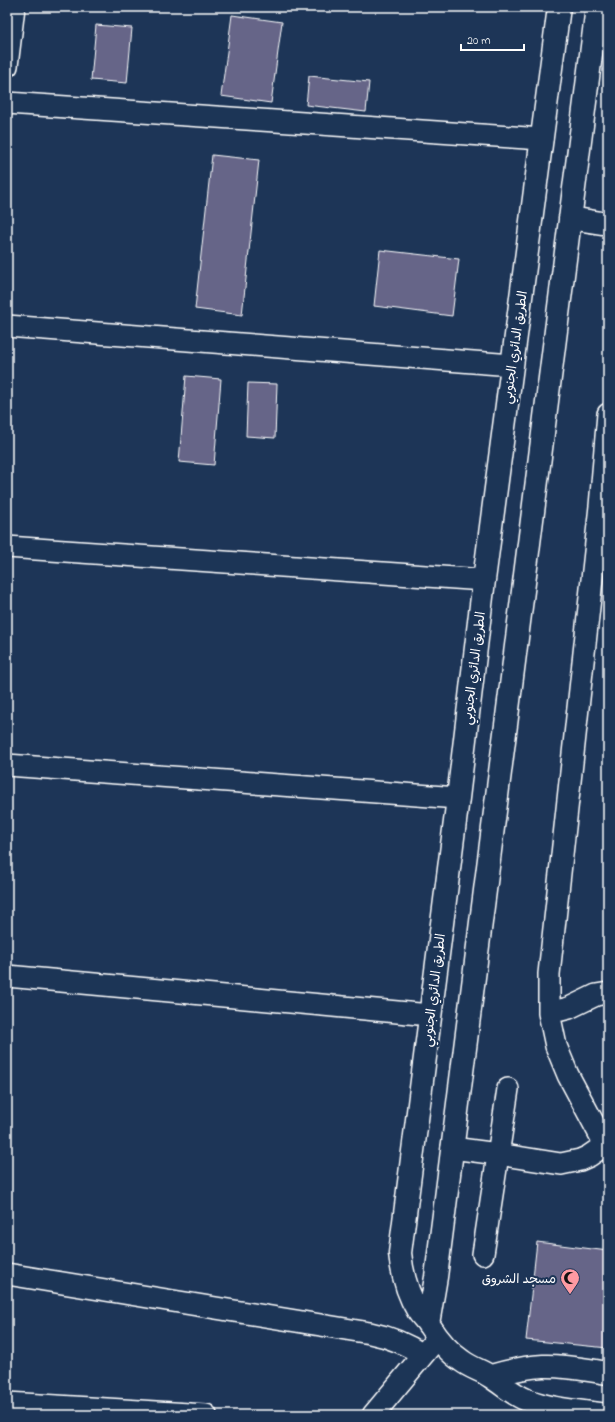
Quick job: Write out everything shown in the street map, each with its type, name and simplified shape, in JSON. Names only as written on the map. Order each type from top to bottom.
[{"type":"main road","name":"الطريق الدائري الجنوبي","points":[[559,7],[484,580],[458,798],[400,1253],[402,1268],[411,1298],[418,1312],[448,1350],[461,1361],[476,1370],[491,1376],[514,1394],[527,1400],[555,1407],[608,1415]]},
{"type":"main road","points":[[433,1331],[436,1277],[597,7]]},
{"type":"main road","points":[[570,218],[608,224]]},
{"type":"main road","points":[[491,1376],[525,1367],[543,1366],[608,1373]]},
{"type":"street","points":[[7,66],[14,7]]},
{"type":"street","points":[[7,103],[542,139]]},
{"type":"street","points":[[7,326],[512,365]]},
{"type":"street","points":[[452,1148],[561,1164],[580,1160],[606,1147],[568,1075],[556,1046],[549,1013],[549,974],[604,507],[608,414]]},
{"type":"street","points":[[7,547],[484,580]]},
{"type":"street","points":[[7,765],[458,798]]},
{"type":"street","points":[[7,976],[430,1015]]},
{"type":"street","points":[[549,1013],[569,1008],[596,994],[608,993]]},
{"type":"street","points":[[483,1254],[508,1088]]},
{"type":"street","points":[[7,1274],[370,1333],[398,1340],[423,1355]]},
{"type":"street","points":[[372,1415],[423,1355],[433,1331]]},
{"type":"street","points":[[7,1403],[206,1415]]},
{"type":"building","points":[[232,15],[282,22],[271,103],[221,96]]},
{"type":"building","points":[[96,25],[132,28],[127,83],[91,80]]},
{"type":"building","points":[[309,76],[369,82],[366,112],[306,105]]},
{"type":"building","points":[[212,155],[259,160],[242,315],[195,309]]},
{"type":"building","points":[[380,250],[459,259],[452,316],[374,306]]},
{"type":"building","points":[[186,376],[221,379],[214,465],[179,462]]},
{"type":"building","points":[[248,383],[277,384],[275,438],[246,436]]},
{"type":"building","name":"مسجد الشروق","points":[[537,1242],[608,1251],[608,1348],[526,1340]]},
{"type":"place","name":"مسجد الشروق","points":[[570,1295]]}]
